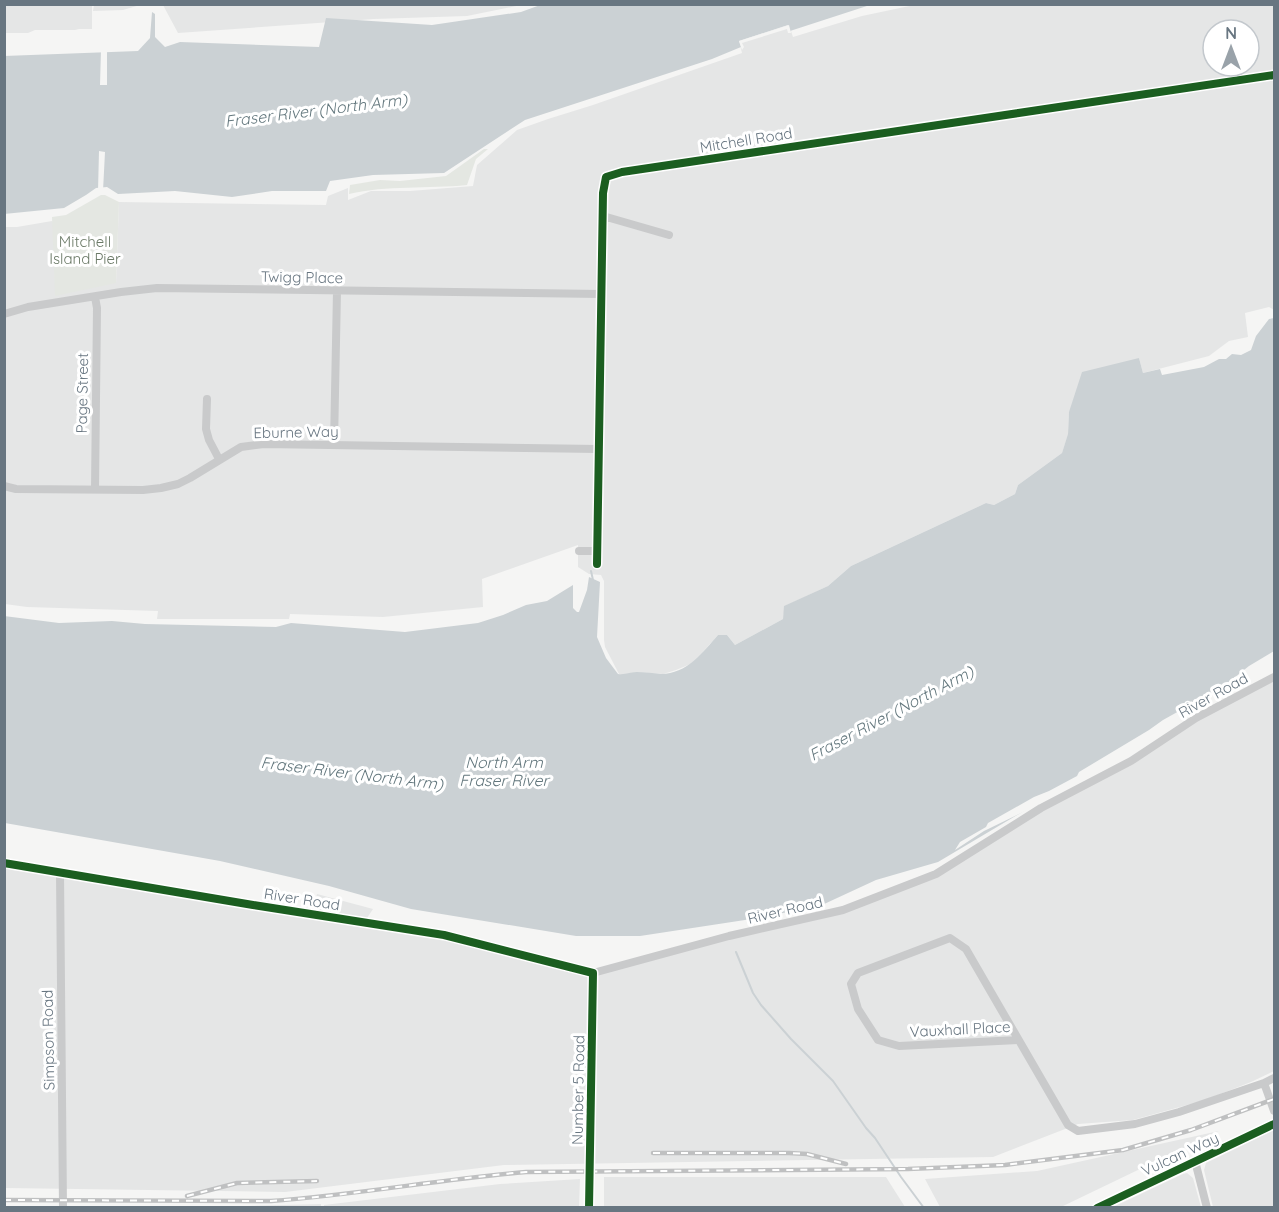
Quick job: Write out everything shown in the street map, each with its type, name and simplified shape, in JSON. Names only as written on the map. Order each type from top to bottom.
[{"type":"street","name":"Mitchell Road","points":[[597,564],[603,193],[606,177],[618,173],[1275,75]]},
{"type":"street","points":[[603,216],[669,235]]},
{"type":"street","name":"Twigg Place","points":[[4,314],[28,307],[157,288],[601,294]]},
{"type":"street","points":[[334,444],[337,291]]},
{"type":"street","name":"Page Street","points":[[95,297],[97,308],[95,489]]},
{"type":"street","points":[[207,399],[206,429],[219,459]]},
{"type":"street","name":"Eburne Way","points":[[4,486],[16,489],[143,490],[161,488],[190,478],[241,447],[256,444],[598,449]]},
{"type":"street","points":[[579,551],[598,551]]},
{"type":"street","name":"River Road","points":[[4,863],[444,935],[593,973],[729,936],[843,910],[936,874],[1041,808],[1131,761],[1196,718],[1275,677]]},
{"type":"street","name":"Simpson Road","points":[[60,872],[63,1208]]},
{"type":"street","name":"Vauxhall Place","points":[[1018,1040],[899,1046],[878,1040],[858,1009],[851,984],[858,973],[950,938],[966,949],[1068,1125],[1078,1131],[1135,1124],[1179,1112],[1264,1083]]},
{"type":"street","name":"Number 5 Road","points":[[590,1208],[593,973]]},
{"type":"street","points":[[1275,1077],[1264,1083],[1275,1111]]},
{"type":"street","name":"Vulcan Way","points":[[1097,1208],[1275,1124]]},
{"type":"street","points":[[1195,1161],[1207,1208]]},
{"type":"shaded area","points":[[94,4],[140,5],[123,10],[93,11]]},
{"type":"shaded area","points":[[919,4],[1274,5],[1274,310],[1269,307],[1245,313],[1248,337],[1229,341],[1209,356],[1143,373],[1139,358],[1069,412],[1068,435],[1062,453],[1018,485],[1015,494],[994,505],[986,503],[851,566],[828,586],[785,606],[783,619],[735,645],[727,635],[718,635],[693,663],[663,674],[635,672],[619,674],[605,647],[604,581],[601,575],[589,574],[578,567],[578,545],[482,579],[483,607],[383,617],[290,614],[289,619],[157,619],[158,611],[27,607],[5,604],[5,227],[52,221],[116,283],[119,202],[326,205],[328,196],[348,188],[348,200],[371,191],[410,191],[473,186],[477,165],[517,130],[742,53],[739,41],[789,25],[793,37],[862,16]]},
{"type":"shaded area","points":[[4,5],[92,5],[92,29],[5,33]]},
{"type":"shaded area","points":[[163,5],[521,5],[467,16],[374,19],[178,33]]},
{"type":"shaded area","points":[[1274,677],[1274,1071],[1251,1082],[1205,1100],[1133,1120],[1078,1124],[993,1157],[504,1165],[285,1192],[5,1188],[4,863],[444,935],[593,973],[843,910],[936,874],[1170,735]]},
{"type":"shaded area","points":[[317,894],[373,909],[365,921],[312,912]]},
{"type":"shaded area","points":[[1274,1130],[1274,1207],[1213,1207],[1204,1170],[1206,1163]]},
{"type":"shaded area","points":[[1219,1131],[1061,1207],[940,1207],[925,1179],[1037,1171]]},
{"type":"shaded area","points":[[1187,1173],[1193,1178],[1201,1207],[1113,1207],[1183,1174]]},
{"type":"shaded area","points":[[604,1177],[886,1177],[905,1207],[604,1207]]},
{"type":"shaded area","points":[[580,1179],[579,1207],[324,1207],[324,1205],[500,1184]]},
{"type":"shaded area","points":[[321,1204],[321,1208],[212,1207]]},
{"type":"green space","points":[[484,149],[488,149],[476,159],[467,185],[378,189],[349,194],[350,185],[380,180],[400,181],[446,176]]},
{"type":"green space","name":"Mitchell Island Pier","points":[[101,195],[119,202],[116,283],[55,296],[52,217],[66,215]]},
{"type":"water","name":"Fraser River (North Arm)","points":[[543,4],[870,5],[790,31],[788,25],[739,41],[741,47],[712,59],[525,120],[444,173],[373,175],[330,181],[326,191],[272,191],[232,197],[175,191],[118,194],[107,187],[96,188],[64,208],[4,214],[4,56],[138,51],[150,38],[152,12],[155,14],[155,37],[165,47],[180,42],[319,47],[326,18],[432,25],[521,12]]},
{"type":"water","name":"North Arm Fraser River","points":[[1274,318],[1274,663],[938,862],[876,880],[822,905],[758,918],[640,936],[576,936],[411,909],[329,886],[220,861],[5,823],[4,616],[59,623],[112,621],[276,627],[291,623],[405,632],[478,623],[526,605],[547,601],[573,585],[573,608],[579,612],[589,577],[600,582],[597,637],[606,658],[618,674],[670,673],[694,661],[718,635],[727,635],[735,645],[783,619],[784,606],[828,586],[851,566],[986,503],[994,505],[1015,494],[1018,485],[1062,453],[1068,434],[1069,412],[1082,372],[1139,358],[1143,373],[1160,369],[1162,375],[1204,367],[1219,359],[1226,359],[1232,354],[1241,355],[1251,350],[1256,336],[1269,319]]},
{"type":"pier","points":[[789,25],[791,33],[788,33],[787,29],[742,43],[744,47],[742,50],[739,41]]},
{"type":"pier","points":[[101,49],[107,49],[107,85],[100,85]]},
{"type":"pier","name":"Mitchell Island Pier","points":[[99,151],[105,152],[103,191],[98,191]]},
{"type":"pier","points":[[1274,651],[1274,666],[1253,680],[1056,796],[984,831],[955,850],[960,842],[986,827],[988,823],[1077,776],[1079,772],[1163,720],[1224,686],[1249,666]]},
{"type":"waterway","points":[[591,571],[593,580]]},
{"type":"waterway","points":[[736,952],[753,993],[761,1005],[833,1081],[924,1208]]},
{"type":"railway","points":[[4,1200],[271,1201],[526,1172],[908,1169],[1005,1165],[1123,1150],[1191,1130],[1274,1099]]},
{"type":"railway","points":[[653,1153],[807,1154],[846,1164]]},
{"type":"railway","points":[[187,1196],[237,1183],[317,1181]]},
{"type":"cycle path","points":[[597,564],[603,193],[606,177],[622,172],[1274,75]]},
{"type":"cycle path","points":[[4,863],[444,935],[593,973],[589,1208]]},
{"type":"cycle path","points":[[1097,1208],[1274,1124]]}]
